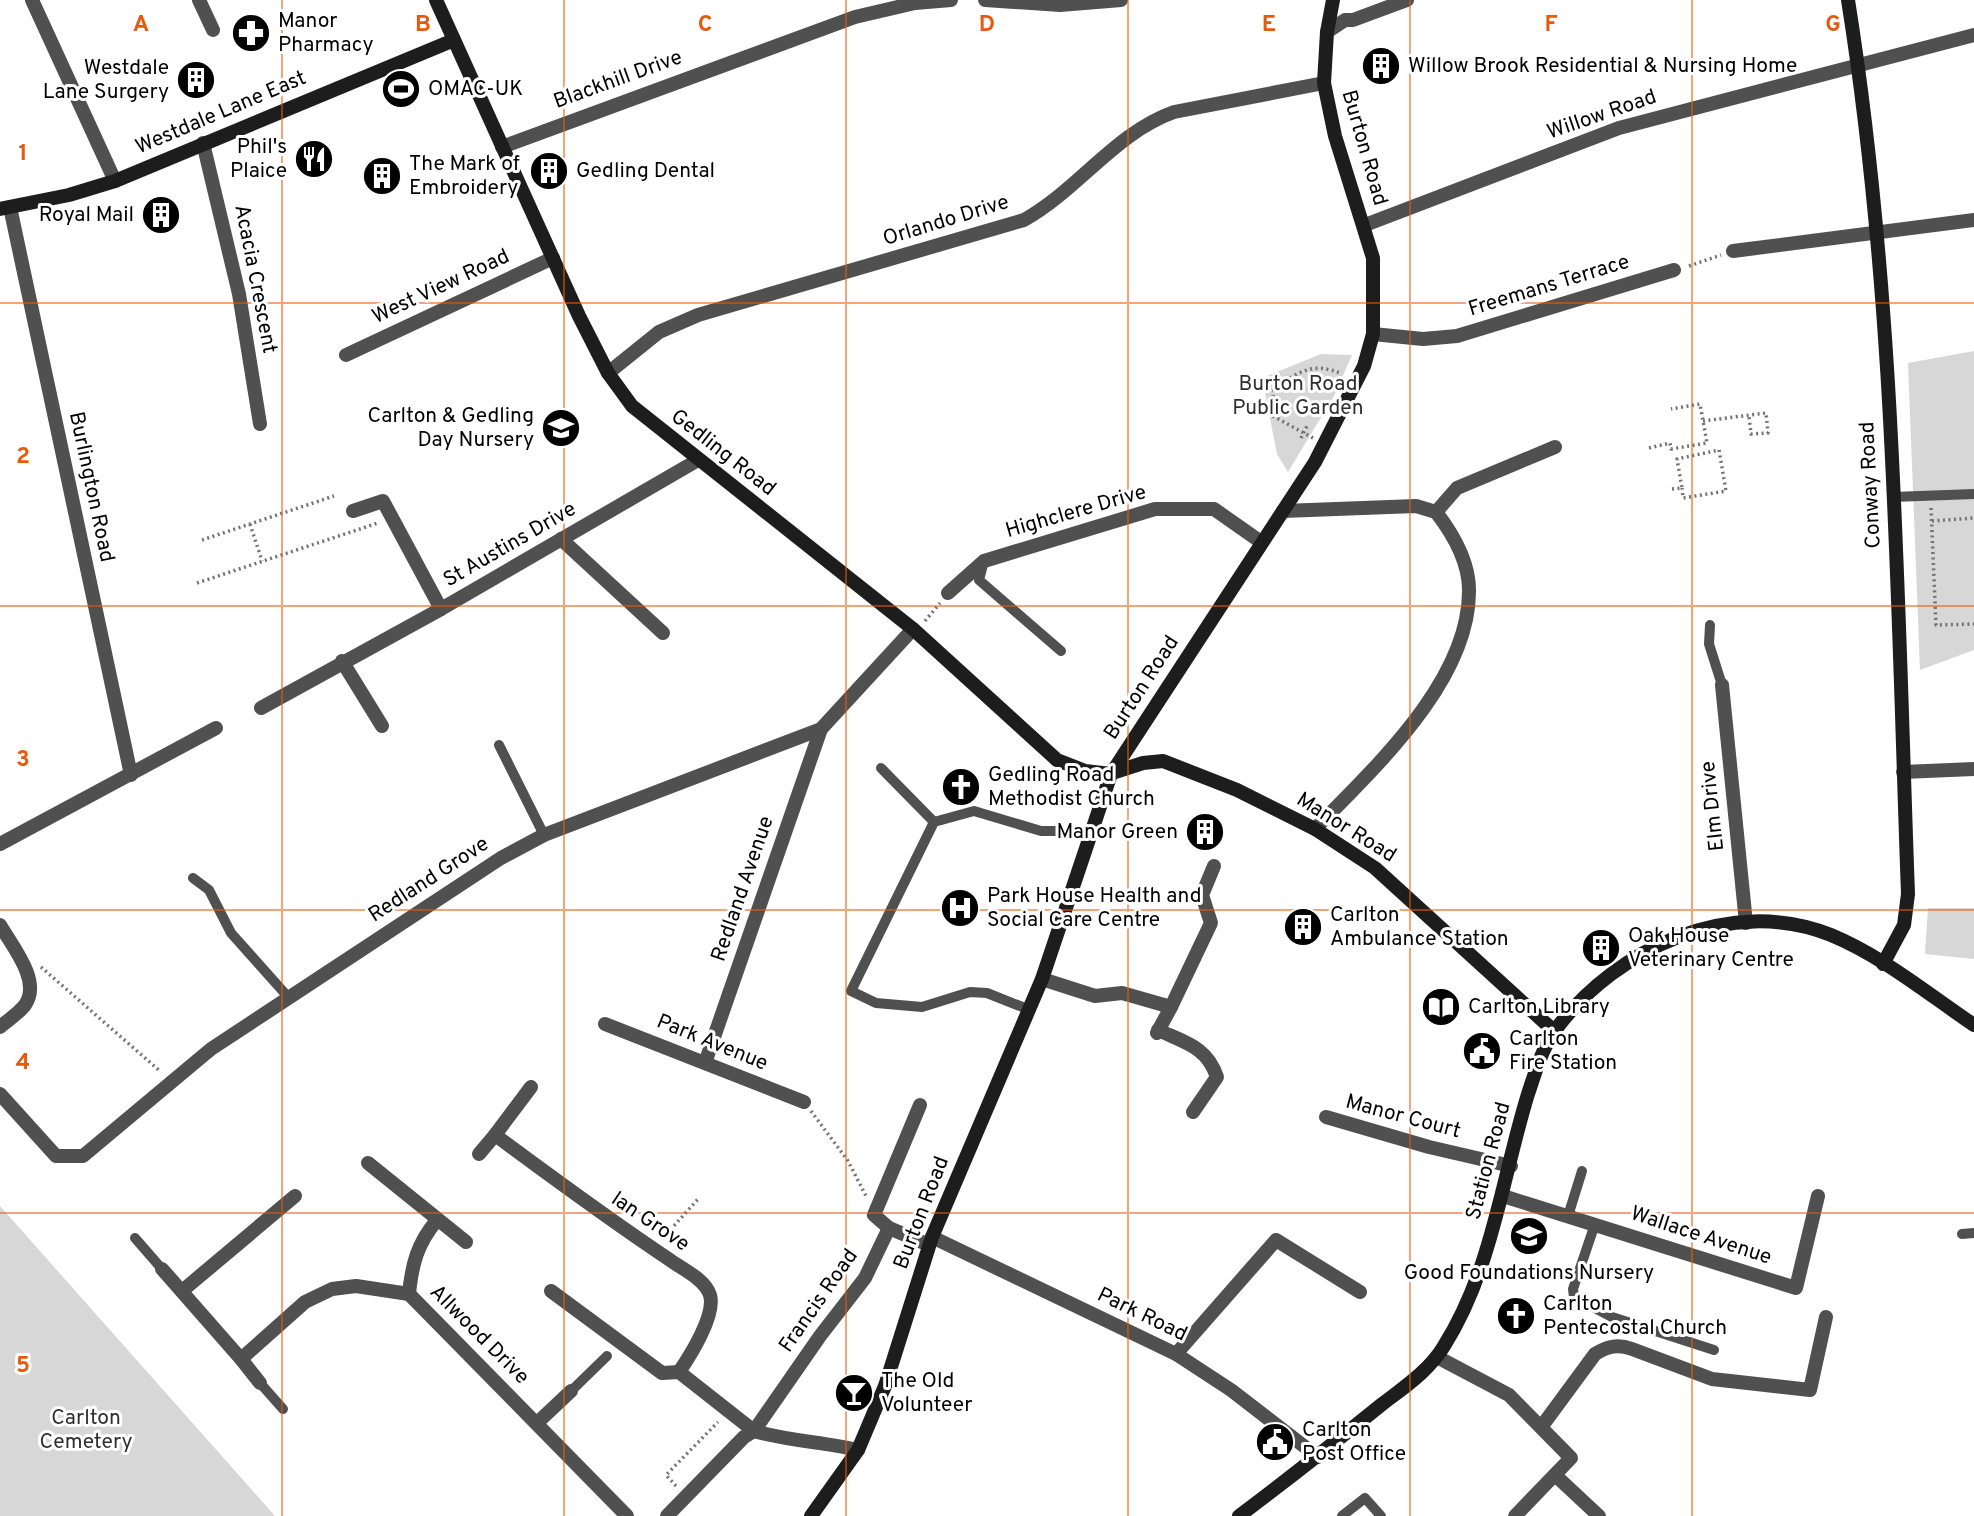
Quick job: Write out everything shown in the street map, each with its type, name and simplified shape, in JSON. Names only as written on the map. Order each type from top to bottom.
[{"type":"street","points":[[32,0],[115,181]]},
{"type":"street","points":[[199,0],[214,30]]},
{"type":"street","name":"Gedling Road","points":[[436,0],[608,373],[632,406],[913,629],[1057,761],[1085,771],[1111,774]]},
{"type":"street","name":"Blackhill Drive","points":[[502,147],[855,17],[915,3],[951,0]]},
{"type":"street","points":[[985,0],[1060,5],[1121,0]]},
{"type":"street","name":"Burton Road","points":[[811,1516],[858,1450],[885,1386],[931,1241],[1042,979],[1111,774],[1315,462],[1364,366],[1373,334],[1373,258],[1365,225],[1335,136],[1324,83],[1327,32],[1333,0]]},
{"type":"street","points":[[1327,32],[1345,20],[1353,20],[1406,0]]},
{"type":"street","name":"Conway Road","points":[[1848,0],[1858,63],[1875,231],[1893,497],[1907,908],[1900,937],[1884,964]]},
{"type":"street","name":"Willow Road","points":[[1365,225],[1619,128],[1858,63],[1974,35]]},
{"type":"street","name":"Westdale Lane East","points":[[5,208],[69,195],[115,181],[454,40]]},
{"type":"street","name":"Orlando Drive","points":[[608,373],[659,332],[726,305],[1024,220],[1050,206],[1129,134],[1152,120],[1174,112],[1324,83]]},
{"type":"street","name":"Acacia Crescent","points":[[203,143],[239,294],[260,424]]},
{"type":"street","name":"Burlington Road","points":[[5,208],[131,775]]},
{"type":"street","points":[[1733,251],[1974,220]]},
{"type":"street","name":"West View Road","points":[[346,355],[553,258]]},
{"type":"street","name":"Freemans Terrace","points":[[1373,334],[1423,339],[1457,336],[1674,270]]},
{"type":"street","points":[[1436,512],[1457,488],[1549,449],[1553,463]]},
{"type":"street","name":"St Austins Drive","points":[[261,708],[441,609],[698,460]]},
{"type":"street","points":[[353,511],[383,500],[441,609]]},
{"type":"street","points":[[1283,511],[1416,506],[1436,512],[1457,545],[1466,569],[1469,591],[1464,627],[1433,693],[1401,737],[1315,829]]},
{"type":"street","name":"Highclere Drive","points":[[948,593],[984,561],[1155,509],[1214,509],[1226,514],[1261,542]]},
{"type":"street","points":[[561,539],[663,633]]},
{"type":"street","name":"Redland Grove","points":[[0,1094],[56,1156],[67,1159],[83,1156],[211,1049],[501,858],[544,835],[821,729],[913,629]]},
{"type":"street","points":[[342,662],[382,726]]},
{"type":"street","name":"Elm Drive","points":[[1722,685],[1746,923]]},
{"type":"street","points":[[0,844],[216,728]]},
{"type":"street","name":"Redland Avenue","points":[[705,1063],[821,729]]},
{"type":"street","name":"Manor Road","points":[[1111,774],[1143,762],[1163,761],[1237,790],[1315,829],[1375,868],[1554,1031]]},
{"type":"street","points":[[1903,772],[1974,769]]},
{"type":"street","points":[[1193,1112],[1217,1077],[1211,1059],[1194,1046],[1158,1032],[1211,923],[1202,895],[1214,866]]},
{"type":"street","name":"Station Road","points":[[1239,1516],[1318,1457],[1437,1357],[1456,1324],[1480,1269],[1503,1196],[1528,1094],[1554,1031],[1579,1002],[1634,956],[1656,944],[1694,932],[1746,923],[1799,926],[1830,935],[1884,964],[1974,1025]]},
{"type":"street","points":[[0,925],[31,982],[31,994],[24,1006],[0,1027]]},
{"type":"street","points":[[1042,979],[1095,996],[1122,993],[1171,1007]]},
{"type":"street","name":"Park Avenue","points":[[605,1024],[804,1102]]},
{"type":"street","points":[[479,1154],[531,1087]]},
{"type":"street","points":[[920,1105],[879,1201],[875,1219],[890,1228],[931,1241]]},
{"type":"street","name":"Manor Court","points":[[1326,1117],[1429,1147],[1511,1166]]},
{"type":"street","name":"Ian Grove","points":[[495,1135],[697,1278],[710,1295],[711,1307],[694,1350],[679,1373]]},
{"type":"street","points":[[368,1163],[466,1242]]},
{"type":"street","points":[[182,1291],[295,1196]]},
{"type":"street","name":"Wallace Avenue","points":[[1503,1196],[1796,1288],[1818,1196]]},
{"type":"street","points":[[409,1294],[412,1264],[420,1241],[436,1220]]},
{"type":"street","name":"Francis Road","points":[[667,1516],[744,1437],[754,1431],[865,1278],[890,1228]]},
{"type":"street","points":[[1176,1354],[1276,1240],[1360,1292]]},
{"type":"street","name":"Park Road","points":[[931,1241],[1176,1354],[1231,1390],[1318,1457]]},
{"type":"street","points":[[162,1269],[260,1383]]},
{"type":"street","name":"Allwood Drive","points":[[241,1359],[306,1302],[331,1289],[356,1286],[409,1294],[627,1516]]},
{"type":"street","points":[[551,1292],[662,1373],[679,1373],[754,1431],[783,1440],[821,1441],[858,1450]]},
{"type":"street","points":[[1542,1426],[1595,1354],[1606,1347],[1621,1345],[1712,1379],[1810,1390],[1826,1317]]},
{"type":"street","points":[[1437,1357],[1508,1395],[1542,1426],[1571,1458],[1515,1516]]},
{"type":"street","points":[[537,1423],[571,1391]]},
{"type":"street","points":[[1555,1475],[1599,1516]]},
{"type":"lane","points":[[1893,497],[1974,494]]},
{"type":"lane","points":[[984,561],[979,580],[1061,651]]},
{"type":"lane","points":[[1710,625],[1709,644],[1722,685]]},
{"type":"lane","points":[[499,745],[544,835]]},
{"type":"lane","points":[[881,768],[934,822]]},
{"type":"lane","points":[[1030,1010],[987,993],[970,992],[922,1007],[876,1003],[851,991],[934,822],[974,811],[1041,831],[1069,831],[1088,838]]},
{"type":"lane","points":[[193,878],[209,890],[231,933],[289,998]]},
{"type":"lane","points":[[1568,1216],[1582,1171]]},
{"type":"lane","points":[[1595,1224],[1573,1289],[1574,1297],[1612,1317],[1714,1350]]},
{"type":"lane","points":[[1962,1234],[1974,1233]]},
{"type":"lane","points":[[135,1238],[162,1269]]},
{"type":"lane","points":[[571,1391],[607,1356]]},
{"type":"lane","points":[[260,1383],[283,1409]]},
{"type":"lane","points":[[1342,1516],[1365,1498],[1381,1516]]},
{"type":"path","points":[[1674,270],[1733,251]]},
{"type":"path","points":[[1301,432],[1271,415],[1274,388],[1304,369],[1323,367],[1334,371],[1333,379]]},
{"type":"path","points":[[1649,447],[1670,443],[1671,449],[1707,443],[1700,404],[1671,409]]},
{"type":"path","points":[[1703,421],[1766,414],[1768,433],[1751,434],[1749,416]]},
{"type":"path","points":[[1301,438],[1307,426]]},
{"type":"path","points":[[1718,450],[1726,491],[1683,498],[1682,488],[1676,458],[1718,450]]},
{"type":"path","points":[[1672,489],[1682,488]]},
{"type":"path","points":[[202,541],[334,496]]},
{"type":"path","points":[[1974,518],[1932,521],[1936,625],[1974,624]]},
{"type":"path","points":[[197,583],[382,521],[386,523]]},
{"type":"path","points":[[250,524],[262,561]]},
{"type":"path","points":[[913,629],[929,617],[948,593]]},
{"type":"path","points":[[26,973],[44,967],[170,1083]]},
{"type":"path","points":[[804,1102],[848,1161],[866,1195],[879,1201]]},
{"type":"path","points":[[654,1249],[699,1198]]},
{"type":"path","points":[[686,1497],[666,1475],[713,1429],[726,1412]]},
{"type":"green space","points":[[1974,351],[1974,650],[1920,670],[1908,363]]},
{"type":"green space","name":"Burton Road Public Garden","points":[[1321,354],[1352,355],[1334,396],[1288,472],[1277,454],[1262,378]]},
{"type":"green space","points":[[1928,908],[1974,908],[1974,959],[1925,954]]},
{"type":"green space","name":"Carlton Cemetery","points":[[0,1206],[275,1516],[0,1516]]},
{"type":"place","name":"Manor Pharmacy","points":[[251,33]]},
{"type":"place","name":"Willow Brook Residential & Nursing Home","points":[[1381,66]]},
{"type":"place","name":"Westdale Lane Surgery","points":[[196,80]]},
{"type":"place","name":"OMAC-UK","points":[[401,89]]},
{"type":"place","name":"Phil's Plaice","points":[[314,159]]},
{"type":"place","name":"Gedling Dental","points":[[549,171]]},
{"type":"place","name":"The Mark of Embroidery","points":[[382,176]]},
{"type":"place","name":"Royal Mail","points":[[161,215]]},
{"type":"place","name":"Carlton & Gedling Day Nursery","points":[[561,428]]},
{"type":"place","name":"Gedling Road Methodist Church","points":[[961,787]]},
{"type":"place","name":"Manor Green","points":[[1205,832]]},
{"type":"place","name":"Park House Health and Social Care Centre","points":[[960,908]]},
{"type":"place","name":"Carlton Ambulance Station","points":[[1303,927]]},
{"type":"place","name":"Oak House Veterinary Centre","points":[[1601,948]]},
{"type":"place","name":"Carlton Library","points":[[1441,1007]]},
{"type":"place","name":"Carlton Fire Station","points":[[1482,1051]]},
{"type":"place","name":"Good Foundations Nursery","points":[[1529,1236]]},
{"type":"place","name":"Carlton Pentecostal Church","points":[[1516,1316]]},
{"type":"place","name":"The Old Volunteer","points":[[854,1393]]},
{"type":"place","name":"Carlton Post Office","points":[[1275,1442]]}]
